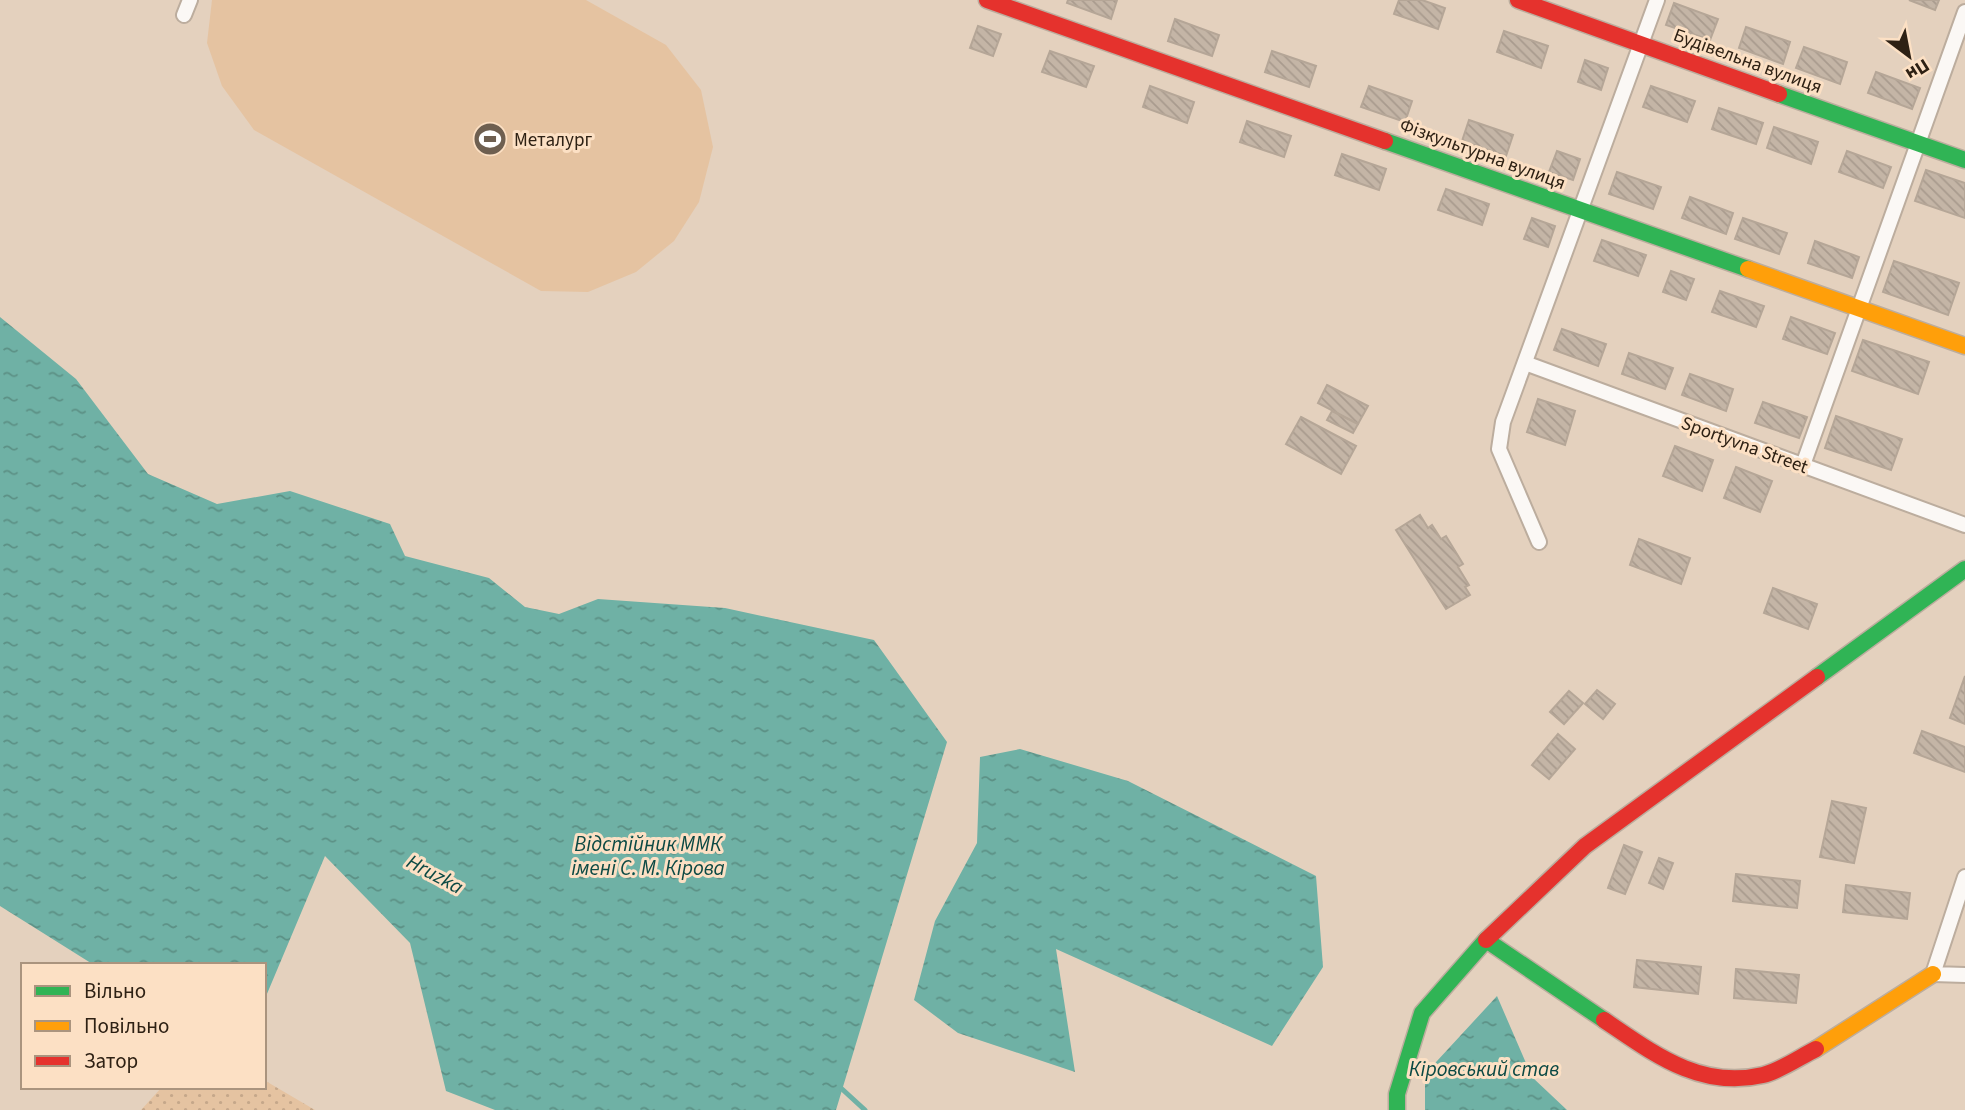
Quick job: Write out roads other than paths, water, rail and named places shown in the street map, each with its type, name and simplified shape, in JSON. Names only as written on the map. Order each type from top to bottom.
[{"type":"street","points":[[184,15],[190,0]]},
{"type":"street","name":"Фiзкультурна вулиця","points":[[987,0],[1965,346]]},
{"type":"street","name":"Будівельна вулиця","points":[[1518,0],[1965,160]]},
{"type":"street","points":[[1539,542],[1499,449],[1503,422],[1657,0]]},
{"type":"street","points":[[1803,465],[1965,12]]},
{"type":"street","name":"Sportyvna Street","points":[[1525,363],[1965,525]]},
{"type":"street","points":[[1397,1110],[1397,1094],[1422,1013],[1486,940],[1585,846],[1965,569]]},
{"type":"street","points":[[1933,974],[1965,877]]},
{"type":"street","points":[[1486,940],[1677,1067],[1720,1079],[1764,1075],[1814,1050],[1933,974],[1965,975]]},
{"type":"water","name":"Відстійник ММК імені С. М. Кірова","points":[[0,317],[76,379],[148,474],[217,504],[290,491],[390,524],[405,556],[489,578],[525,607],[559,614],[598,599],[725,608],[874,640],[947,742],[836,1110],[495,1110],[446,1091],[410,943],[325,856],[266,996],[266,963],[91,963],[0,906]]},
{"type":"water","points":[[1020,749],[1128,781],[1316,876],[1323,967],[1272,1046],[1056,949],[1075,1072],[958,1033],[914,1000],[935,921],[977,843],[980,757]]},
{"type":"water","name":"Кіровський став","points":[[1497,996],[1532,1077],[1567,1110],[1425,1110],[1425,1074]]},
{"type":"waterway","name":"Hruzka","points":[[842,1089],[865,1110]]},
{"type":"place","name":"Металург","points":[[490,139]]}]
